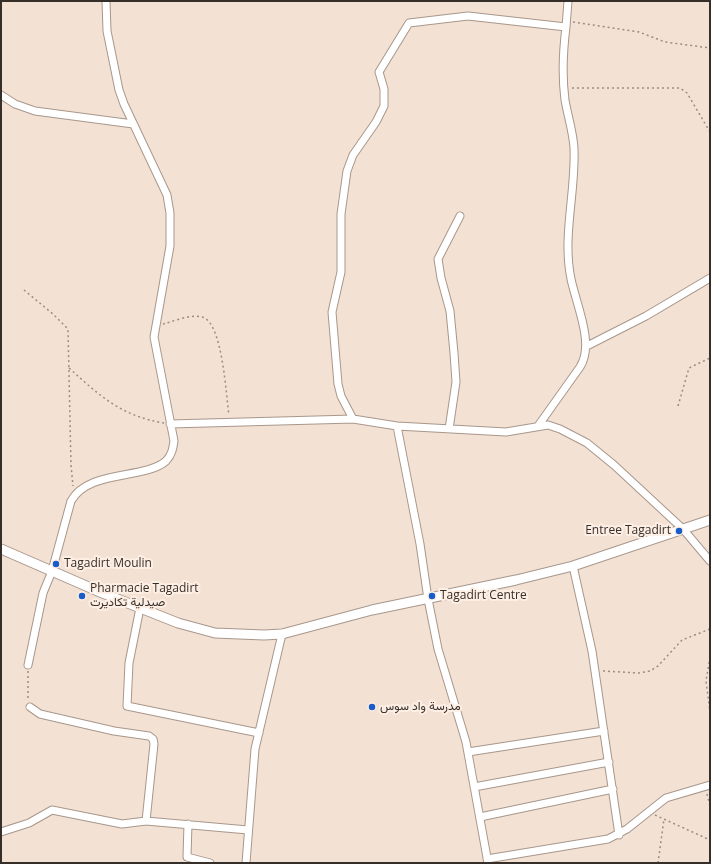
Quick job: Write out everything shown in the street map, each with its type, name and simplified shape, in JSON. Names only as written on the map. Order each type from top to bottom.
[{"type":"street","points":[[28,665],[39,612],[71,501],[75,494],[83,488],[106,478],[151,468],[166,461],[171,455],[174,441],[155,346],[156,326],[170,246],[170,208],[162,182],[133,124],[122,97],[107,31],[106,1]]},
{"type":"street","points":[[538,426],[583,364],[587,346],[569,266],[569,225],[574,148],[564,88],[568,1]]},
{"type":"street","points":[[353,419],[339,390],[332,312],[341,272],[340,221],[347,171],[353,155],[382,111],[384,89],[379,74],[380,69],[409,23],[468,16],[566,24]]},
{"type":"street","points":[[1,95],[15,104],[35,111],[133,124]]},
{"type":"street","points":[[449,429],[456,374],[450,312],[441,278],[438,258],[460,216]]},
{"type":"street","points":[[587,346],[646,316],[710,278]]},
{"type":"street","points":[[170,424],[353,419],[397,426],[506,432],[548,425],[560,429],[587,443],[614,465],[683,530],[710,561]]},
{"type":"street","points":[[397,426],[420,544],[428,599],[438,650],[468,752],[487,861],[608,839],[619,835],[666,798],[708,786]]},
{"type":"street","points":[[1,549],[178,623],[215,633],[244,636],[282,634],[372,610],[516,580],[573,566],[710,520]]},
{"type":"street","points":[[573,566],[595,671],[619,835]]},
{"type":"street","points":[[140,608],[129,663],[127,706],[258,733]]},
{"type":"street","points":[[246,863],[253,764],[258,733],[282,634]]},
{"type":"street","points":[[30,707],[37,712],[48,716],[114,731],[149,736],[153,739],[154,744],[146,821]]},
{"type":"street","points":[[468,752],[604,731]]},
{"type":"street","points":[[474,787],[608,762]]},
{"type":"street","points":[[480,816],[613,789]]},
{"type":"street","points":[[1,832],[29,823],[52,810],[122,824],[146,821],[248,830]]},
{"type":"street","points":[[188,824],[187,857],[210,863]]},
{"type":"path","points":[[566,24],[639,32],[665,42],[710,48]]},
{"type":"path","points":[[564,88],[680,88],[686,93],[710,132]]},
{"type":"path","points":[[24,290],[53,314],[68,330],[70,465],[75,494]]},
{"type":"path","points":[[156,326],[194,316],[202,316],[211,323],[222,355],[230,423]]},
{"type":"path","points":[[678,406],[688,368],[710,358]]},
{"type":"path","points":[[69,368],[98,395],[123,412],[148,421],[170,424]]},
{"type":"path","points":[[595,671],[639,673],[650,671],[658,666],[682,640],[710,629]]},
{"type":"path","points":[[710,657],[706,681],[710,712]]},
{"type":"path","points":[[28,665],[27,696],[30,707]]},
{"type":"path","points":[[708,786],[710,806]]},
{"type":"path","points":[[648,812],[710,840]]},
{"type":"path","points":[[658,863],[664,819]]},
{"type":"place","name":"Entree Tagadirt","points":[[679,531]]},
{"type":"place","name":"Tagadirt Moulin","points":[[56,564]]},
{"type":"place","name":"Pharmacie Tagadirt صيدلية تكاديرت","points":[[82,596]]},
{"type":"place","name":"Tagadirt Centre","points":[[432,596]]},
{"type":"place","name":"مدرسة واد سوس","points":[[372,707]]}]
